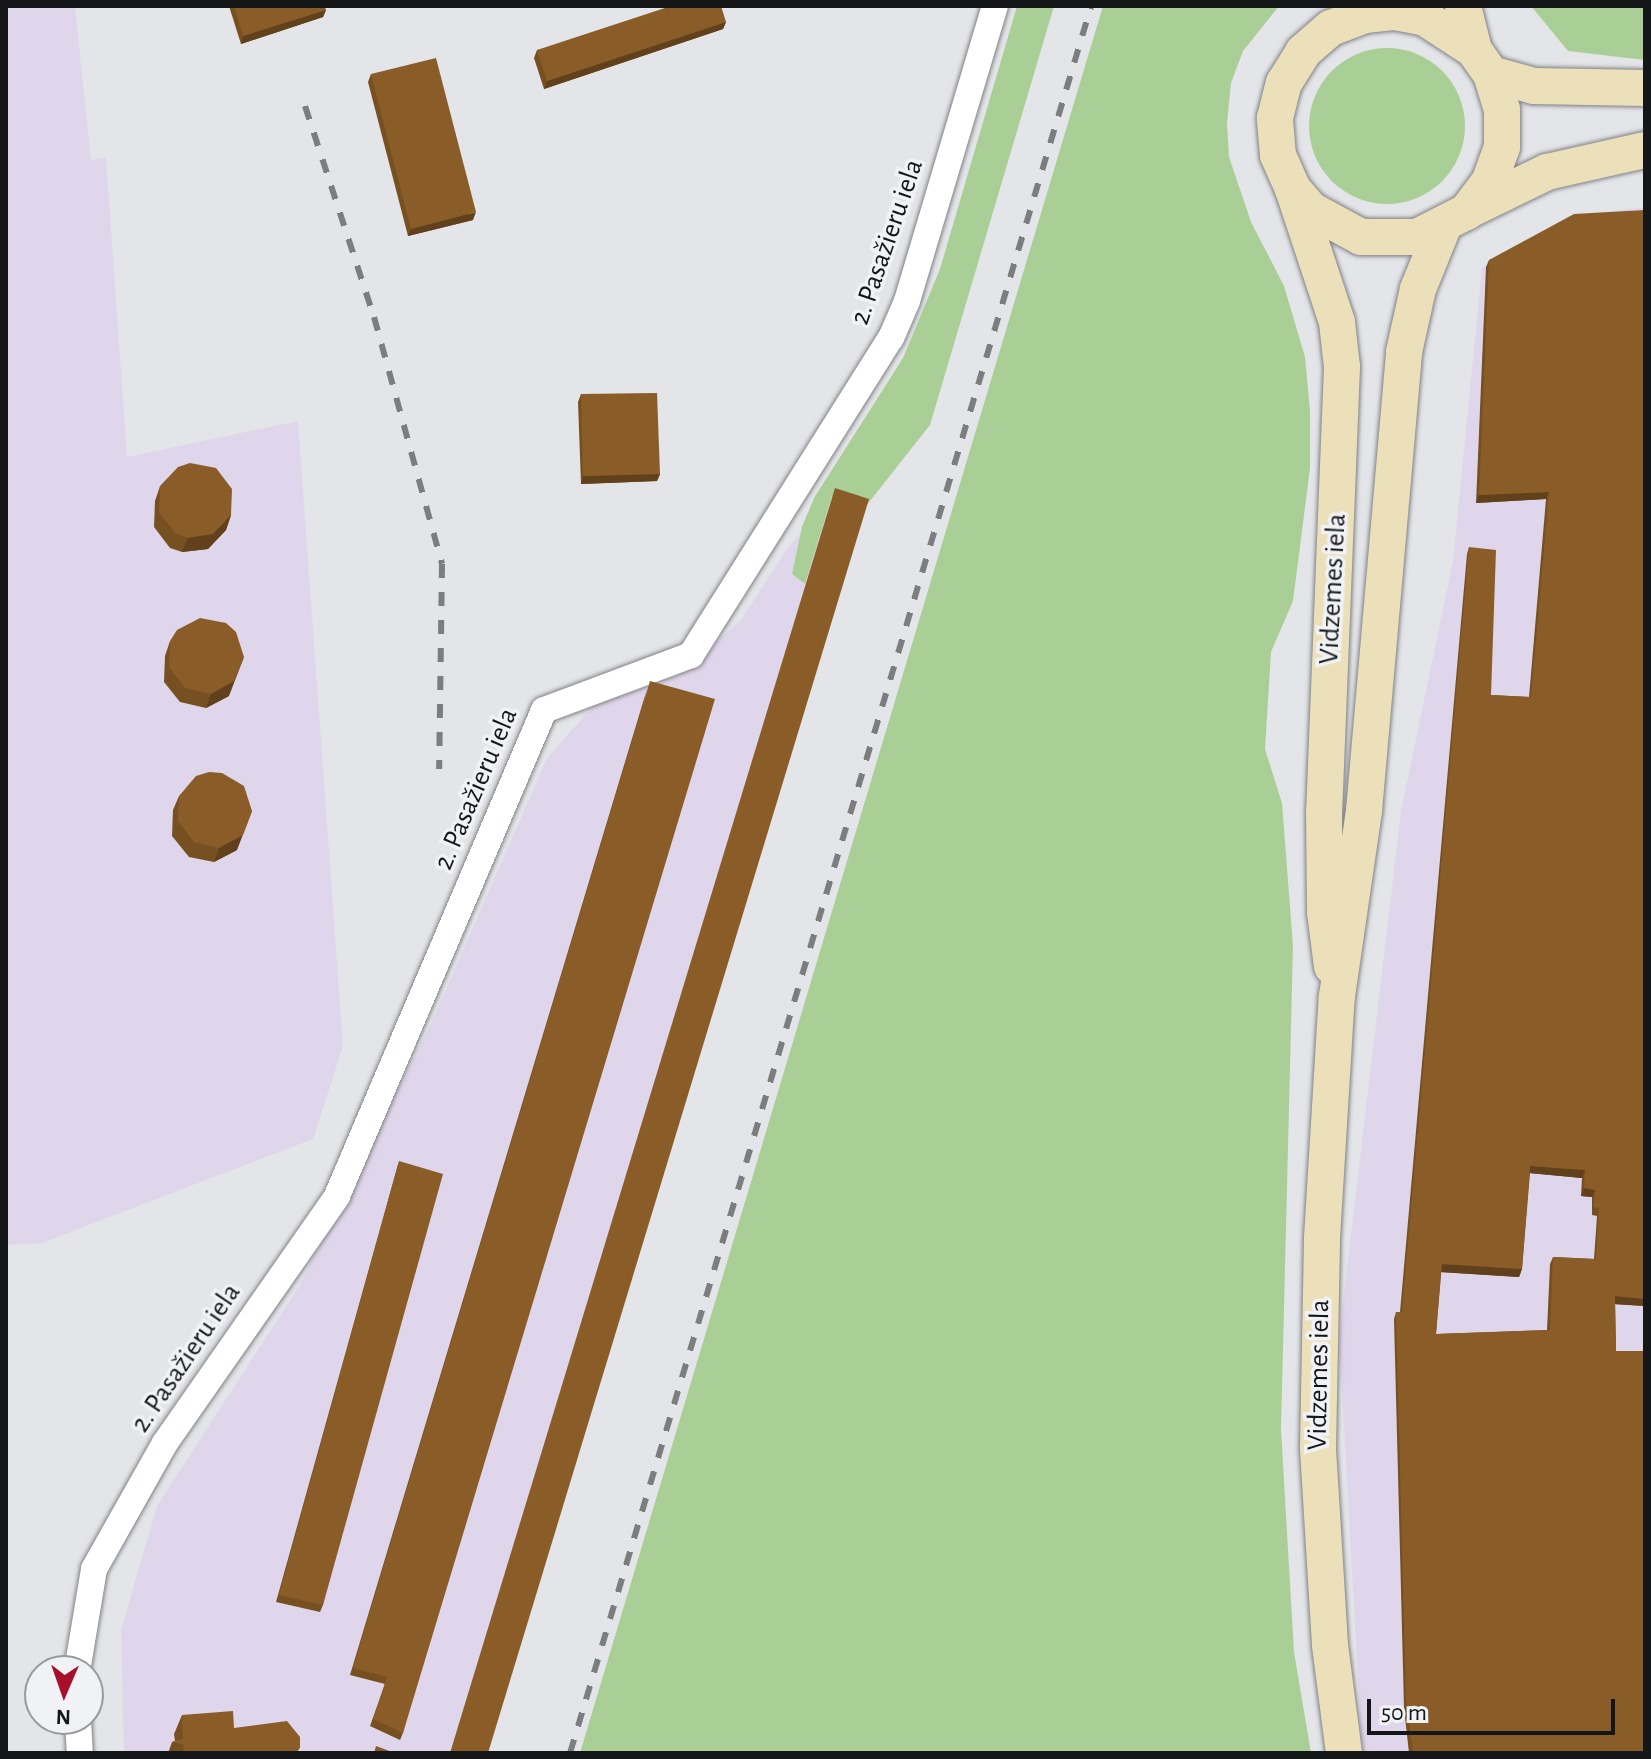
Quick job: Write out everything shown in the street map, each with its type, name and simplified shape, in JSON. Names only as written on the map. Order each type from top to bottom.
[{"type":"street","name":"2. Pasažieru iela","points":[[80,1655],[94,1569],[165,1443],[337,1196],[544,710],[691,655],[891,338],[907,301],[995,6]]},
{"type":"street","name":"Vidzemes iela","points":[[1344,1753],[1322,1548],[1318,1448],[1322,1238],[1337,996],[1364,811],[1404,352],[1418,289],[1454,219],[1489,182],[1502,147],[1502,109],[1463,6]]},
{"type":"street","name":"Vidzemes iela","points":[[1337,996],[1325,912],[1324,811],[1342,367],[1337,322],[1293,189],[1278,155],[1275,118],[1284,83],[1303,52],[1331,28],[1367,10],[1425,18],[1482,62]]},
{"type":"street","points":[[1482,62],[1534,86],[1645,88]]},
{"type":"street","points":[[1454,219],[1547,172],[1645,150]]},
{"type":"street","name":"Vidzemes iela","points":[[1293,189],[1311,210],[1361,237],[1403,239],[1454,219]]},
{"type":"shaded area","points":[[6,6],[75,6],[91,160],[106,157],[127,457],[298,421],[343,1046],[313,1139],[42,1243],[6,1245]]},
{"type":"shaded area","points":[[1645,207],[1645,1753],[1362,1753],[1339,1336],[1401,811],[1453,561],[1482,268],[1569,216]]},
{"type":"shaded area","points":[[832,496],[487,1753],[124,1753],[121,1630],[157,1506],[298,1288],[431,1024],[547,758],[594,705],[679,675],[741,620],[787,549]]},
{"type":"green space","points":[[1017,6],[1054,6],[930,425],[866,506],[832,496],[805,584],[792,574],[802,527],[814,498],[903,358],[940,269]]},
{"type":"green space","points":[[1103,6],[1279,6],[1243,51],[1231,83],[1227,123],[1229,157],[1251,222],[1284,286],[1305,357],[1310,411],[1310,468],[1293,601],[1271,652],[1265,749],[1282,803],[1293,946],[1281,1429],[1294,1652],[1311,1753],[580,1753]]},
{"type":"green space","points":[[1531,6],[1645,6],[1645,60],[1568,51]]},
{"type":"green space","points":[[1387,48],[1417,54],[1442,71],[1459,96],[1465,126],[1459,156],[1442,181],[1417,198],[1387,204],[1357,198],[1332,181],[1315,156],[1309,126],[1315,96],[1332,71],[1357,54]]},
{"type":"building","points":[[234,6],[324,6],[326,10],[243,36]]},
{"type":"building","points":[[671,6],[721,6],[726,22],[547,81],[537,50]]},
{"type":"building","points":[[436,58],[476,212],[411,229],[371,74]]},
{"type":"building","points":[[1645,210],[1645,1299],[1615,1296],[1616,1351],[1645,1351],[1645,1753],[1413,1753],[1406,1700],[1396,1312],[1402,1312],[1469,547],[1496,550],[1491,695],[1531,697],[1549,492],[1479,495],[1489,260],[1574,214]],"holes":[[[1530,1166],[1585,1170],[1584,1188],[1595,1190],[1594,1207],[1599,1208],[1596,1259],[1553,1257],[1550,1330],[1436,1334],[1442,1264],[1522,1269]]]},
{"type":"building","points":[[657,393],[660,474],[583,476],[581,394]]},
{"type":"building","points":[[190,463],[216,468],[232,489],[231,515],[213,534],[188,538],[175,533],[159,512],[160,486],[178,467]]},
{"type":"building","points":[[835,488],[869,499],[488,1753],[450,1753]]},
{"type":"building","points":[[200,618],[226,623],[236,632],[244,657],[234,681],[211,694],[185,688],[169,667],[170,641],[177,630]]},
{"type":"building","points":[[650,681],[715,699],[403,1733],[373,1719],[387,1677],[353,1668]]},
{"type":"building","points":[[209,772],[222,773],[244,786],[252,811],[243,835],[219,848],[194,842],[178,821],[179,796],[196,776]]},
{"type":"building","points":[[399,1161],[443,1174],[323,1605],[279,1595]]},
{"type":"building","points":[[233,1711],[234,1728],[287,1721],[300,1737],[300,1748],[296,1753],[184,1753],[183,1744],[172,1742],[183,1739],[182,1715]]},
{"type":"building","points":[[376,1746],[395,1753],[374,1753]]},
{"type":"railway","points":[[570,1753],[1091,6]]},
{"type":"railway","points":[[305,106],[374,317],[442,564],[439,769]]}]
